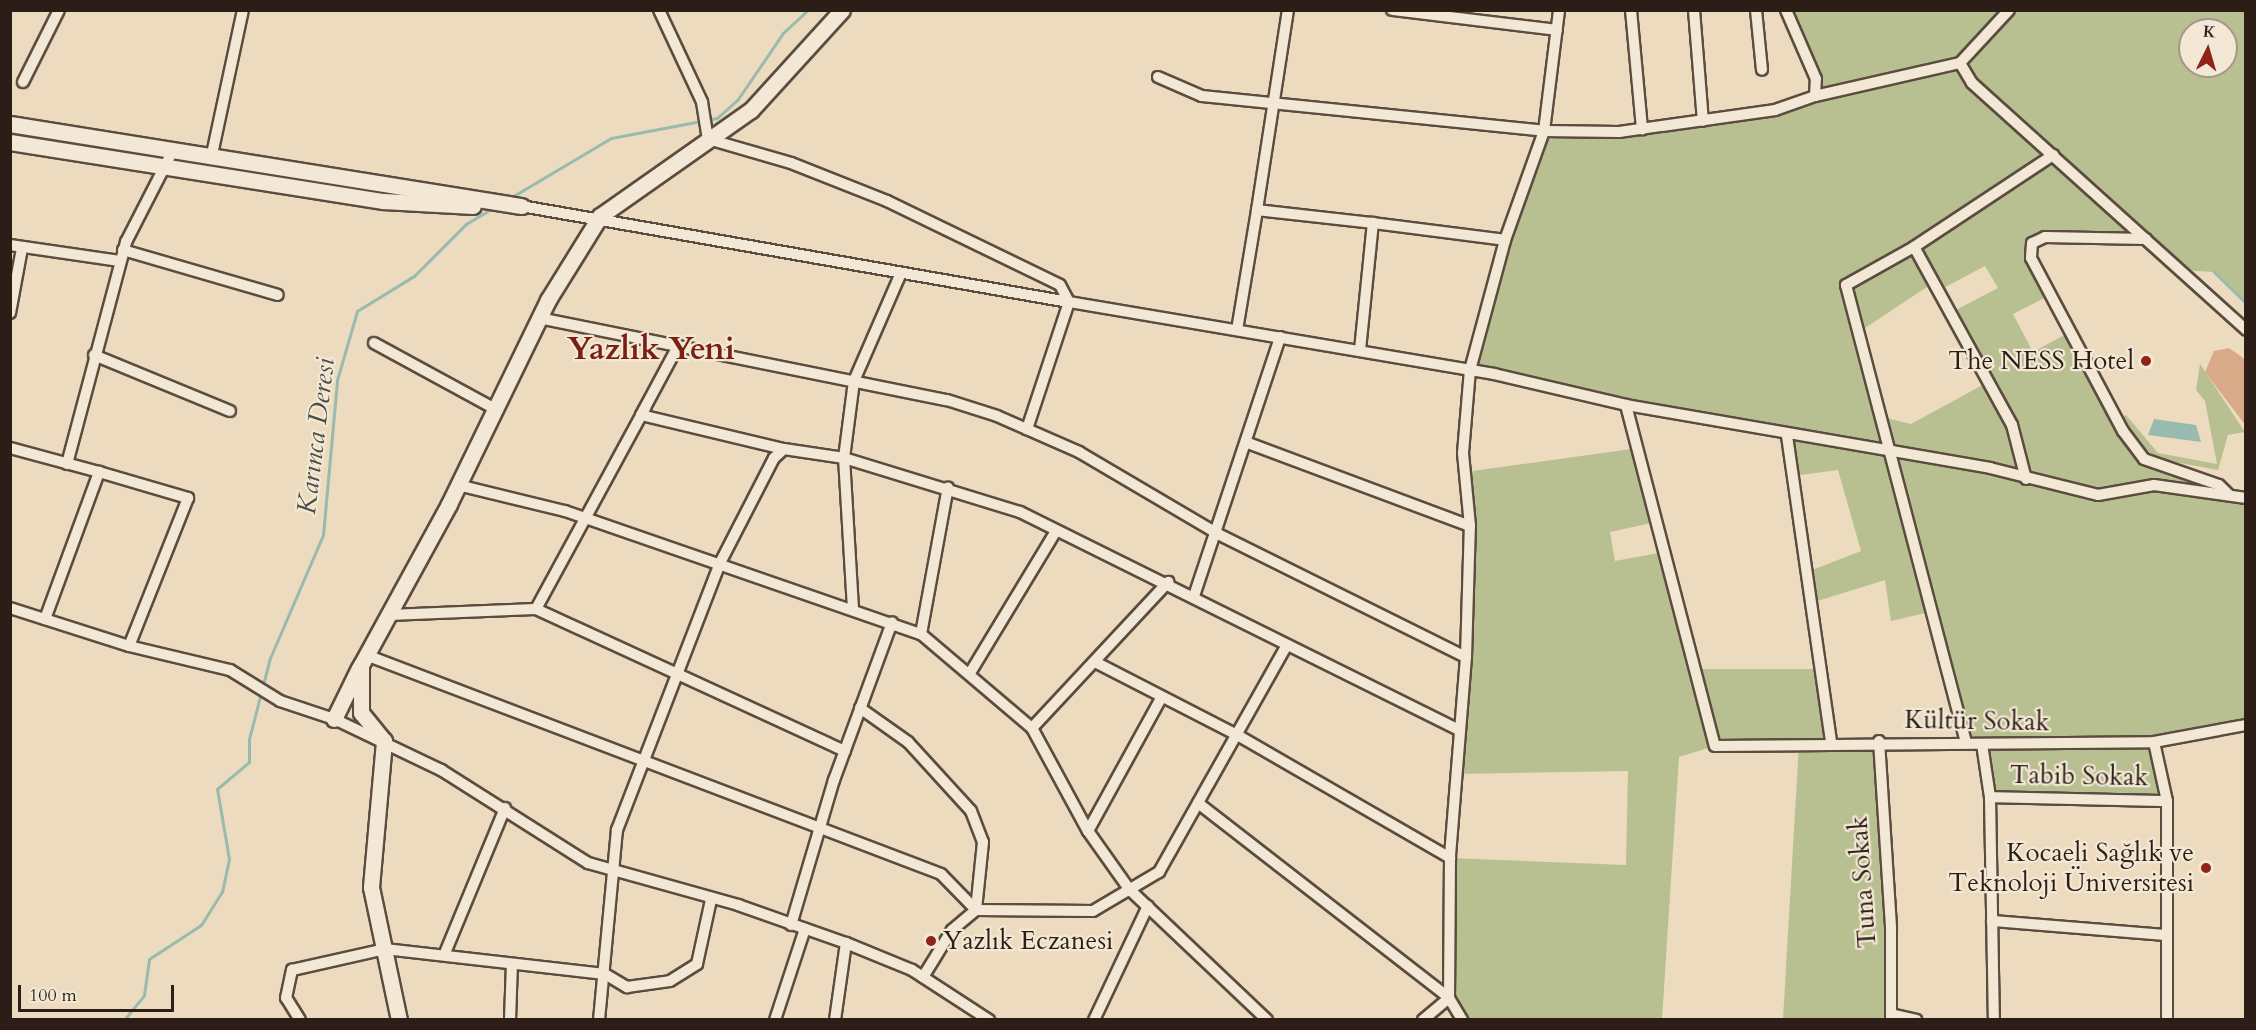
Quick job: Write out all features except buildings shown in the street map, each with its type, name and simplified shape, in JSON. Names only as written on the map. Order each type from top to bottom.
[{"type":"street","points":[[23,82],[59,10]]},
{"type":"street","points":[[211,159],[243,10]]},
{"type":"street","points":[[659,10],[704,110],[707,133]]},
{"type":"street","points":[[334,719],[363,660],[458,485],[539,318],[600,216],[707,133],[751,110],[842,10]]},
{"type":"street","points":[[1237,330],[1288,10]]},
{"type":"street","points":[[1392,10],[1557,30]]},
{"type":"street","points":[[1423,1020],[1449,998],[1449,858],[1457,729],[1466,657],[1470,526],[1463,453],[1470,370],[1505,240],[1544,131],[1559,10]]},
{"type":"street","points":[[1631,10],[1642,129]]},
{"type":"street","points":[[1694,10],[1703,121]]},
{"type":"street","points":[[1756,10],[1762,70]]},
{"type":"street","points":[[1786,10],[1816,79],[1815,96]]},
{"type":"street","points":[[1158,77],[1202,96],[1274,101],[1544,131],[1642,129],[1775,110],[1815,96],[1960,63],[2009,10]]},
{"type":"street","points":[[1960,63],[1972,83],[2246,330]]},
{"type":"street","points":[[10,124],[168,160],[383,201],[471,201]]},
{"type":"street","points":[[707,133],[887,201],[1060,285],[1069,302],[1027,429]]},
{"type":"street","points":[[10,142],[168,160],[211,159],[471,201],[600,216],[901,273],[1470,370],[1626,405],[2026,478],[2098,495],[2154,485],[2246,498]]},
{"type":"street","points":[[1966,744],[1846,285],[1914,248],[2053,155]]},
{"type":"street","points":[[67,464],[122,255],[168,160]]},
{"type":"street","points":[[1257,210],[1505,240]]},
{"type":"street","points":[[1360,351],[1373,223]]},
{"type":"street","points":[[2146,239],[2044,237],[2032,243],[2031,258],[2122,431],[2144,459],[2219,485],[2229,495]]},
{"type":"street","points":[[10,245],[22,248],[122,255],[278,295]]},
{"type":"street","points":[[10,313],[22,248]]},
{"type":"street","points":[[1914,248],[2012,425],[2026,478]]},
{"type":"street","points":[[853,609],[844,458],[854,381],[901,273]]},
{"type":"street","points":[[539,318],[947,400],[1027,429],[1079,452],[1218,534],[1466,657]]},
{"type":"street","points":[[1194,596],[1218,534],[1280,337]]},
{"type":"street","points":[[374,343],[495,409]]},
{"type":"street","points":[[536,609],[678,346]]},
{"type":"street","points":[[94,355],[230,411]]},
{"type":"street","name":"Kültür Sokak","points":[[1626,405],[1709,739],[1715,746],[1879,741],[1966,744],[2154,742],[2246,725]]},
{"type":"street","points":[[645,408],[641,415],[784,449],[844,458],[948,487],[1056,531],[1168,582],[1286,647],[1457,729]]},
{"type":"street","points":[[1787,436],[1831,742]]},
{"type":"street","points":[[1248,443],[1470,526]]},
{"type":"street","points":[[10,448],[188,498],[129,646]]},
{"type":"street","points":[[599,1020],[617,830],[641,762],[719,565],[774,458],[784,449]]},
{"type":"street","points":[[45,619],[99,472]]},
{"type":"street","points":[[458,485],[585,518],[892,622],[921,634],[970,673],[1032,728],[1088,831],[1129,889],[1267,1020]]},
{"type":"street","points":[[921,634],[948,487]]},
{"type":"street","points":[[970,673],[1056,531]]},
{"type":"street","points":[[1032,728],[1097,663],[1168,582]]},
{"type":"street","points":[[10,608],[129,646],[198,660],[254,680],[271,694],[384,741],[506,808],[555,844],[614,874],[711,900],[846,944],[923,977],[989,1020]]},
{"type":"street","points":[[388,615],[536,609],[844,752]]},
{"type":"street","points":[[791,925],[844,752],[892,622]]},
{"type":"street","points":[[923,977],[952,930],[976,910],[1093,911],[1159,872],[1198,802],[1239,736],[1286,647]]},
{"type":"street","points":[[363,660],[361,713],[384,741],[371,887],[399,1020]]},
{"type":"street","points":[[363,660],[820,826],[941,874],[976,910]]},
{"type":"street","points":[[1097,663],[1161,698],[1239,736],[1449,858]]},
{"type":"street","points":[[1088,831],[1161,698]]},
{"type":"street","points":[[861,708],[908,742],[971,811],[982,842],[976,910]]},
{"type":"street","name":"Tuna Sokak","points":[[1879,741],[1891,1017]]},
{"type":"street","points":[[2154,742],[2167,801],[2167,1020]]},
{"type":"street","points":[[1982,744],[1990,797],[1994,1020]]},
{"type":"street","name":"Tabib Sokak","points":[[1990,797],[2167,801]]},
{"type":"street","points":[[1198,802],[1449,998],[1462,1020]]},
{"type":"street","points":[[444,953],[506,808]]},
{"type":"street","points":[[300,1020],[286,998],[292,970],[385,949],[444,953],[512,964],[605,974],[627,987],[670,981],[697,964],[711,900]]},
{"type":"street","points":[[1094,1020],[1148,906]]},
{"type":"street","points":[[1992,921],[2166,935]]},
{"type":"street","points":[[775,1020],[805,929]]},
{"type":"street","points":[[835,1020],[846,944]]},
{"type":"street","points":[[510,1020],[512,964]]},
{"type":"street","points":[[1891,1017],[1916,1020]]},
{"type":"green space","points":[[1786,11],[2245,11],[2245,303],[2214,272],[2181,270],[2146,239],[2032,243],[2031,258],[2050,295],[2013,314],[2033,352],[2070,332],[2144,459],[2245,498],[2245,725],[2154,742],[2167,801],[1990,797],[1982,745],[1966,744],[1934,611],[1891,621],[1885,580],[1811,603],[1807,572],[1861,551],[1838,470],[1793,476],[1787,436],[1470,370],[1544,131],[1619,132],[1805,103],[1816,79]],"holes":[[[1985,266],[1998,288],[1950,313],[1988,382],[1911,424],[1882,417],[1859,332],[1933,283],[1938,291]]]},
{"type":"green space","points":[[2200,364],[2245,432],[2228,435],[2218,470],[2158,459],[2140,445],[2122,417],[2126,415],[2158,453],[2217,464],[2205,401],[2196,390]]},
{"type":"green space","points":[[1638,448],[1656,522],[1610,532],[1615,561],[1664,552],[1692,669],[1821,669],[1831,742],[1879,741],[1891,1014],[1916,1019],[1783,1019],[1799,744],[1715,746],[1679,757],[1662,1019],[1462,1019],[1449,998],[1450,858],[1626,865],[1628,771],[1454,774],[1466,657],[1465,481],[1473,471]]},
{"type":"water","points":[[2154,419],[2196,425],[2201,442],[2148,435]]},
{"type":"waterway","name":"Karınca Deresi","points":[[510,198],[611,138],[717,118],[738,99],[783,33],[808,10]]},
{"type":"waterway","name":"Karınca Deresi","points":[[124,1020],[144,995],[149,959],[201,925],[222,892],[229,859],[217,789],[249,762],[249,739],[270,658],[323,535],[337,380],[357,311],[414,276],[466,224],[494,207]]},
{"type":"waterway","points":[[2214,272],[2246,303]]},
{"type":"place","name":"The NESS Hotel","points":[[2146,361]]},
{"type":"place","name":"Kocaeli Sağlık ve Teknoloji Üniversitesi","points":[[2206,868]]},
{"type":"place","name":"Yazlık Eczanesi","points":[[931,941]]},
{"type":"district","name":"Yazlık Yeni","points":[[651,349]]}]
